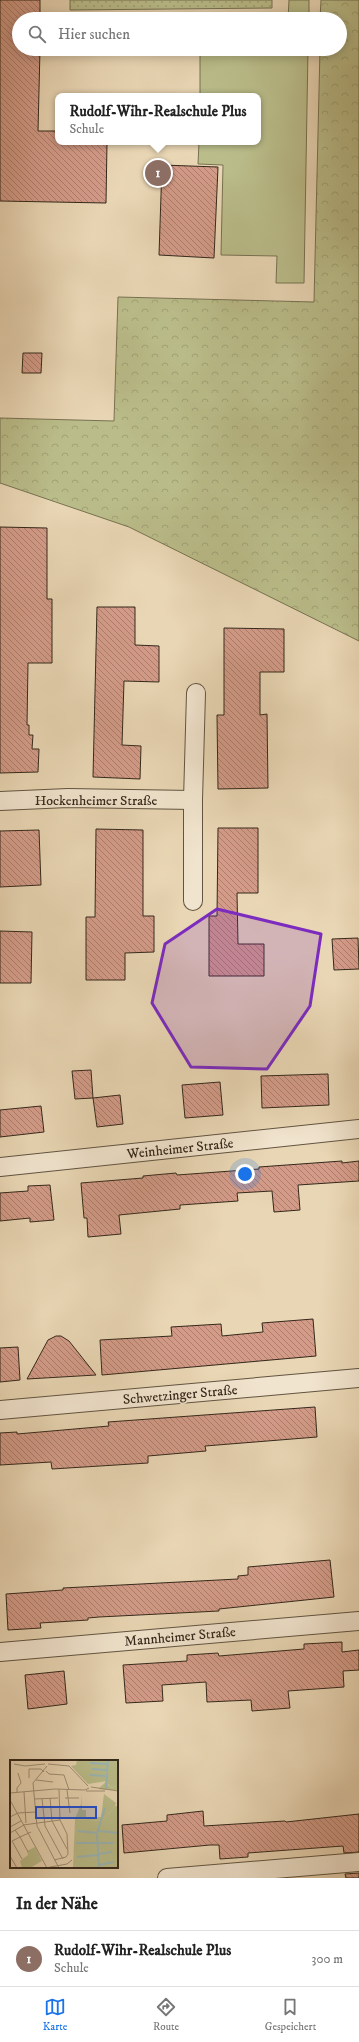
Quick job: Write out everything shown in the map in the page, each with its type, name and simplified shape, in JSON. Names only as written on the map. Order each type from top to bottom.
[{"type":"street","points":[[193,901],[193,800],[196,693]]},
{"type":"street","name":"Hockenheimer Straße","points":[[0,801],[68,798],[193,800]]},
{"type":"street","name":"Weinheimer Straße","points":[[0,1167],[359,1129]]},
{"type":"street","name":"Schwetzinger Straße","points":[[0,1410],[359,1378]]},
{"type":"street","name":"Mannheimer Straße","points":[[0,1652],[359,1621]]},
{"type":"street","points":[[167,1878],[359,1862]]},
{"type":"highlighted area","points":[[217,909],[321,934],[310,1006],[267,1069],[191,1067],[152,1003],[165,944]]},
{"type":"green space","points":[[70,0],[272,0],[272,8],[70,10]]},
{"type":"green space","points":[[289,0],[309,0],[309,12],[288,12]]},
{"type":"green space","points":[[321,0],[359,0],[359,641],[129,527],[0,483],[0,418],[114,421],[118,297],[314,302],[320,56],[347,56],[347,12],[320,12]]},
{"type":"green space","points":[[200,56],[308,56],[304,283],[276,283],[277,256],[221,255],[223,165],[198,164],[199,145],[261,145],[261,93],[200,93]]},
{"type":"building","points":[[0,0],[40,0],[40,12],[12,12],[12,56],[40,56],[38,131],[55,131],[55,145],[107,145],[106,203],[0,201]]},
{"type":"building","points":[[162,165],[218,167],[214,258],[159,255]]},
{"type":"building","points":[[23,353],[42,353],[41,373],[22,373]]},
{"type":"building","points":[[0,527],[47,528],[47,599],[52,599],[52,663],[28,663],[27,725],[29,725],[29,735],[33,735],[32,749],[39,749],[38,772],[0,773]]},
{"type":"building","points":[[97,607],[135,607],[135,645],[159,646],[159,682],[124,681],[122,745],[141,746],[140,779],[93,777]]},
{"type":"building","points":[[224,628],[284,629],[284,672],[260,672],[260,715],[267,714],[268,788],[218,789],[217,715],[224,715]]},
{"type":"building","points":[[218,828],[258,828],[258,893],[237,893],[238,944],[264,944],[264,976],[209,976],[209,916],[217,916]]},
{"type":"building","points":[[96,829],[143,830],[143,916],[154,916],[154,952],[125,953],[125,980],[86,980],[86,917],[95,917]]},
{"type":"building","points":[[39,830],[41,885],[0,887],[0,831]]},
{"type":"building","points":[[0,931],[32,932],[31,983],[0,983]]},
{"type":"building","points":[[358,938],[359,969],[334,970],[332,939]]},
{"type":"building","points":[[91,1070],[93,1098],[75,1099],[72,1071]]},
{"type":"building","points":[[328,1074],[329,1105],[262,1108],[261,1076]]},
{"type":"building","points":[[220,1082],[223,1115],[185,1118],[182,1085]]},
{"type":"building","points":[[120,1095],[123,1124],[97,1127],[93,1098]]},
{"type":"building","points":[[41,1106],[44,1132],[0,1137],[0,1110]]},
{"type":"building","points":[[342,1161],[342,1163],[359,1161],[359,1181],[298,1185],[300,1210],[274,1212],[272,1191],[237,1193],[238,1201],[180,1205],[180,1209],[119,1215],[121,1234],[88,1237],[87,1218],[84,1218],[81,1183],[143,1178],[143,1176],[176,1173],[177,1175]]},
{"type":"building","points":[[50,1185],[54,1220],[30,1222],[30,1218],[0,1221],[0,1193],[28,1191],[28,1186]]},
{"type":"building","points":[[313,1319],[316,1356],[102,1375],[100,1340],[172,1336],[171,1327],[221,1324],[222,1336],[263,1332],[262,1323]]},
{"type":"building","points":[[56,1336],[61,1336],[69,1341],[96,1375],[27,1379],[48,1340]]},
{"type":"building","points":[[18,1347],[20,1380],[0,1382],[0,1348]]},
{"type":"building","points":[[315,1407],[317,1437],[205,1446],[206,1451],[148,1456],[148,1463],[52,1469],[51,1462],[0,1465],[0,1433],[17,1432],[17,1434],[109,1426],[108,1422]]},
{"type":"building","points":[[330,1560],[334,1597],[219,1609],[219,1611],[88,1618],[88,1620],[40,1623],[41,1628],[8,1630],[6,1594],[63,1590],[63,1588],[238,1579],[238,1576],[248,1575],[248,1567]]},
{"type":"building","points":[[342,1642],[342,1652],[359,1650],[359,1670],[343,1671],[344,1687],[288,1691],[290,1708],[252,1711],[251,1700],[207,1702],[206,1682],[162,1685],[163,1701],[126,1703],[123,1665],[187,1661],[187,1655],[218,1653],[219,1656],[304,1649],[304,1644]]},
{"type":"building","points":[[64,1671],[67,1704],[28,1709],[25,1675]]},
{"type":"building","points":[[203,1811],[204,1826],[286,1822],[359,1814],[359,1852],[344,1853],[343,1846],[248,1853],[248,1857],[220,1859],[219,1845],[210,1845],[124,1853],[122,1825],[167,1821],[167,1815]]},
{"type":"building","points":[[359,1873],[359,1878],[346,1878],[345,1874]]},
{"type":"place","name":"Rudolf-Wihr-Realschule Plus","points":[[158,173]]}]
